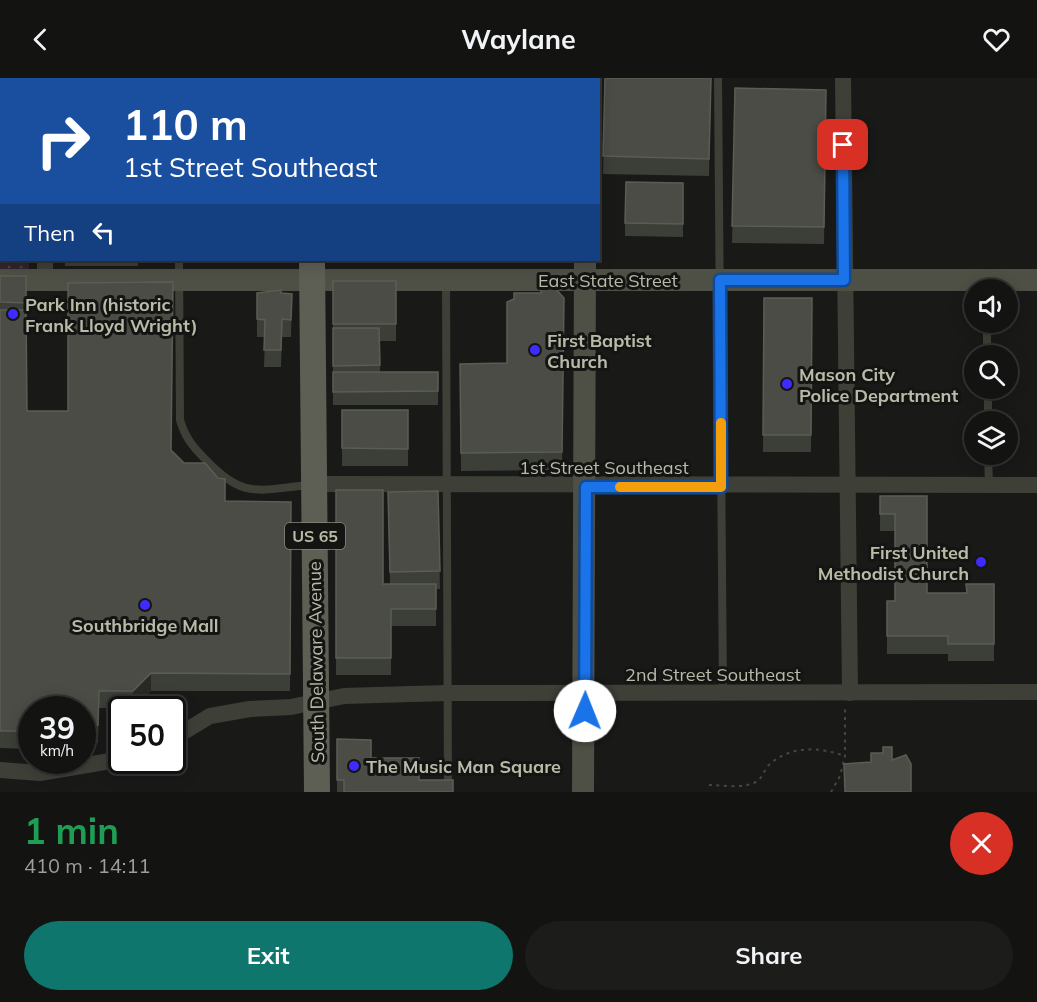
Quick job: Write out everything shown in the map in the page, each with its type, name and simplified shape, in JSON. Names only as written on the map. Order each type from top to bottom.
[{"type":"main road","name":"East State Street","points":[[0,280],[45,270],[312,270],[446,280],[585,270],[720,280],[844,280],[964,284]]},
{"type":"main road","name":"South Delaware Avenue","points":[[312,270],[317,792]]},
{"type":"main road","points":[[583,792],[586,487],[585,270]]},
{"type":"main road","name":"East State Street","points":[[1018,282],[1037,280]]},
{"type":"street","points":[[843,78],[850,693]]},
{"type":"street","name":"1st Street Southeast","points":[[315,484],[586,487],[1037,485]]},
{"type":"street","name":"2nd Street Southeast","points":[[186,731],[210,716],[250,709],[291,707],[344,696],[447,693],[1037,693]]},
{"type":"street","points":[[0,770],[40,773],[108,761]]},
{"type":"lane","points":[[718,78],[723,694]]},
{"type":"lane","points":[[179,270],[180,420],[185,438],[223,479],[235,486],[248,490],[315,484]]},
{"type":"lane","points":[[446,280],[448,790]]},
{"type":"lane","points":[[988,465],[988,485]]},
{"type":"path","points":[[831,792],[840,776],[845,756],[843,711],[850,693]]},
{"type":"path","points":[[710,785],[746,786],[759,780],[768,766],[783,754],[807,748],[827,749],[845,756]]},
{"type":"shaded area","points":[[0,261],[29,261],[29,271],[0,271]]},
{"type":"building","points":[[605,78],[711,78],[709,159],[603,156]]},
{"type":"building","points":[[735,88],[826,90],[824,227],[732,226]]},
{"type":"building","points":[[626,182],[683,183],[683,224],[625,223]]},
{"type":"building","points":[[0,276],[26,276],[26,303],[0,302]]},
{"type":"building","points":[[333,281],[396,281],[396,324],[333,324]]},
{"type":"building","name":"Southbridge Mall","points":[[173,282],[171,450],[184,463],[205,463],[218,478],[225,479],[225,501],[291,502],[290,674],[151,673],[133,691],[99,691],[98,725],[96,725],[96,696],[18,696],[18,731],[0,731],[0,310],[26,310],[27,411],[68,411],[68,283]]},
{"type":"building","points":[[553,286],[564,298],[562,452],[461,453],[460,364],[507,363],[507,302],[514,299],[514,293],[541,293],[541,289]]},
{"type":"building","points":[[281,290],[281,293],[292,294],[291,320],[282,319],[281,350],[264,350],[265,320],[257,319],[257,293]]},
{"type":"building","name":"Mason City Police Department","points":[[764,298],[812,298],[811,435],[763,435]]},
{"type":"building","points":[[333,328],[379,328],[380,365],[333,366]]},
{"type":"building","points":[[333,372],[438,372],[438,391],[333,392]]},
{"type":"building","points":[[342,410],[408,410],[408,449],[342,448]]},
{"type":"building","points":[[336,490],[383,490],[383,584],[436,584],[436,609],[391,609],[391,658],[336,658]]},
{"type":"building","points":[[438,491],[440,571],[390,572],[388,492]]},
{"type":"building","points":[[880,496],[927,496],[927,593],[967,593],[966,584],[994,584],[994,644],[948,644],[948,636],[887,636],[887,601],[895,601],[895,514],[880,514]]},
{"type":"building","points":[[337,739],[371,740],[371,758],[419,758],[419,780],[453,780],[453,792],[344,792],[344,780],[337,780]]},
{"type":"building","points":[[883,747],[892,747],[892,760],[906,755],[911,764],[911,792],[845,792],[844,764],[871,762],[871,753],[883,753]]},
{"type":"slow traffic","points":[[620,487],[721,487],[721,423]]},
{"type":"place","name":"Park Inn (historic Frank Lloyd Wright)","points":[[13,314]]},
{"type":"place","name":"First Baptist Church","points":[[535,350]]},
{"type":"place","name":"Mason City Police Department","points":[[787,384]]},
{"type":"place","name":"First United Methodist Church","points":[[981,562]]},
{"type":"place","name":"Southbridge Mall","points":[[145,605]]},
{"type":"place","name":"The Music Man Square","points":[[354,766]]},
{"type":"route","points":[[585,711],[586,487],[721,487],[720,280],[844,280],[843,145]]}]
